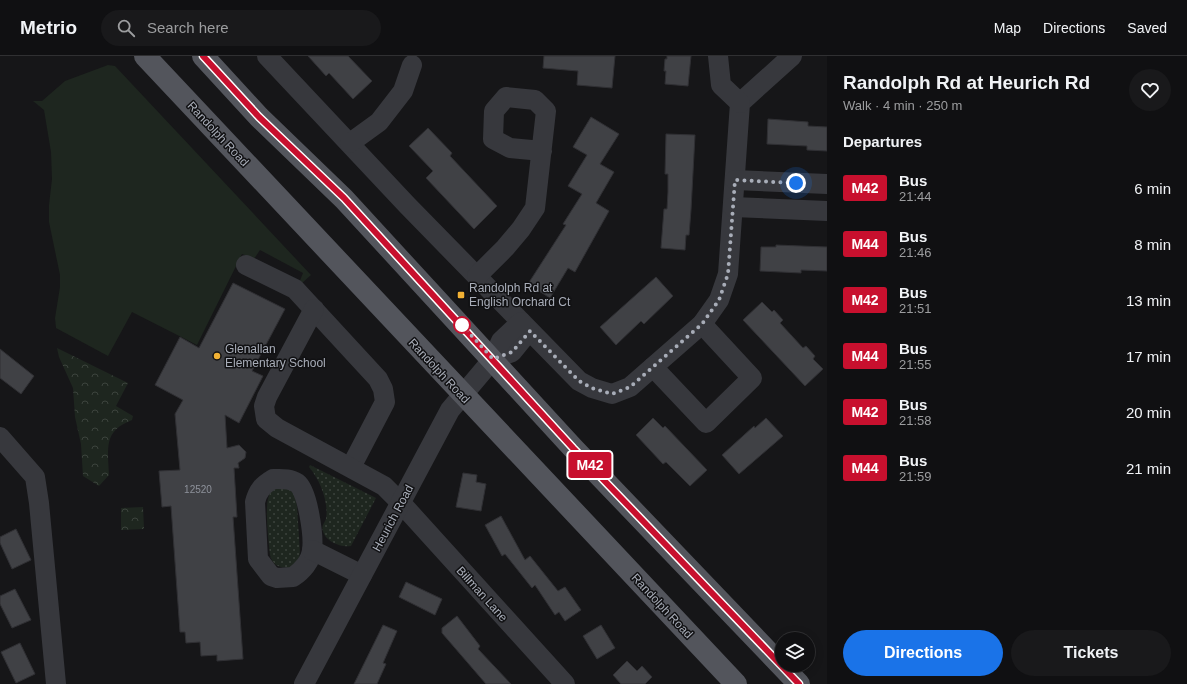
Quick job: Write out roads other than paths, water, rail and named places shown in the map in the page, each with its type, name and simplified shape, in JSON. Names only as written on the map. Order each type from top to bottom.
[{"type":"main road","name":"Randolph Road","points":[[145,56],[462,395],[736,684]]},
{"type":"main road","points":[[203,56],[259,117],[344,198],[573,448],[799,684]]},
{"type":"street","points":[[268,56],[476,276],[579,381],[592,388],[612,394],[630,387],[702,324],[719,300],[728,274],[740,103],[792,56]]},
{"type":"street","points":[[718,56],[721,85],[740,103]]},
{"type":"street","points":[[350,143],[380,122],[403,91],[412,65]]},
{"type":"street","points":[[476,276],[505,248],[521,229],[535,208],[542,151]]},
{"type":"street","points":[[735,180],[827,184]]},
{"type":"street","points":[[733,207],[827,211]]},
{"type":"street","points":[[246,265],[295,289],[378,379],[383,389],[385,402],[351,467]]},
{"type":"street","name":"Billman Lane","points":[[314,309],[267,397],[264,406],[266,419],[278,428],[384,486],[564,684]]},
{"type":"street","points":[[653,367],[706,423],[752,378],[702,324]]},
{"type":"street","points":[[493,359],[512,352],[525,327]]},
{"type":"street","name":"Heurich Road","points":[[304,684],[401,503],[424,456],[450,410],[493,359]]},
{"type":"street","points":[[2,439],[35,477],[39,503],[56,684]]},
{"type":"street","points":[[273,479],[285,479],[296,483],[301,488],[308,506],[312,550],[307,564],[293,577],[277,578],[271,576],[262,567],[258,559],[255,506],[257,494],[264,484],[273,479]]},
{"type":"street","points":[[312,550],[362,575]]},
{"type":"place","name":"Randolph Rd at English Orchard Ct","points":[[461,295]]},
{"type":"place","name":"Glenallan Elementary School","points":[[217,356]]}]
